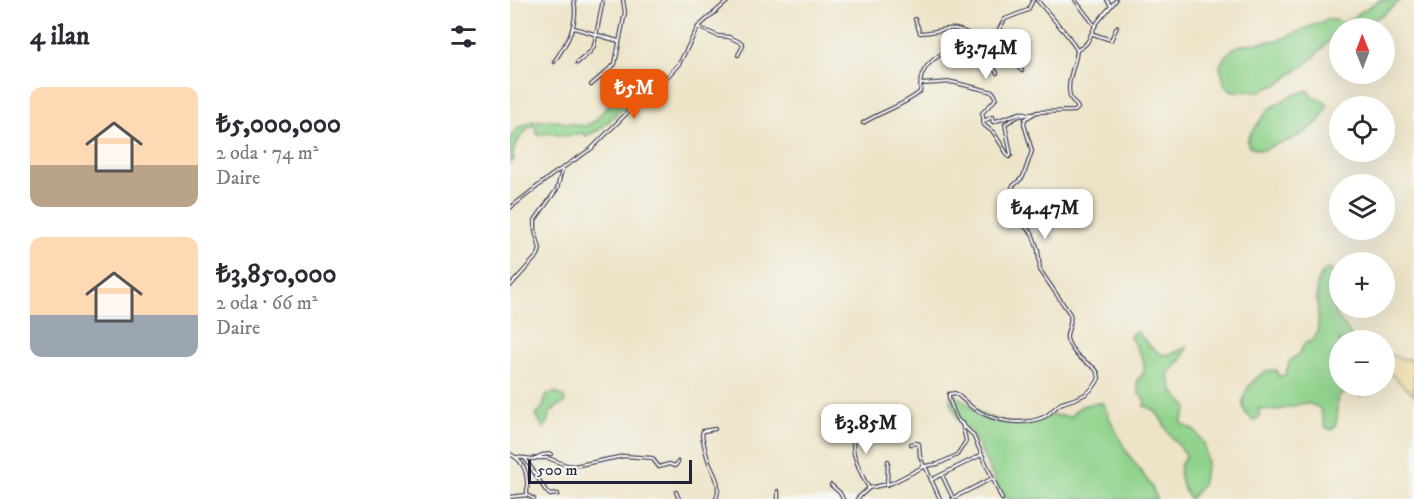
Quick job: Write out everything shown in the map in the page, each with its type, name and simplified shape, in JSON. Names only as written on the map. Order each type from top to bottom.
[{"type":"street","points":[[554,62],[573,28],[574,0]]},
{"type":"street","points":[[577,63],[592,49],[603,0]]},
{"type":"street","points":[[591,84],[614,65],[625,12],[623,0]]},
{"type":"street","points":[[510,208],[591,149],[629,111],[666,79],[679,64],[698,27],[729,0]]},
{"type":"street","points":[[863,123],[909,102],[920,92],[922,75],[930,60],[960,45],[998,32],[1004,20],[1028,10],[1035,0],[1068,36],[1077,50],[1069,92],[1078,107],[1077,110],[1020,113],[993,122],[992,117],[983,120]]},
{"type":"street","points":[[1075,0],[1095,26]]},
{"type":"street","points":[[1107,0],[1112,6]]},
{"type":"street","points":[[1077,50],[1087,45],[1095,26],[1116,0]]},
{"type":"street","points":[[915,19],[920,33],[956,28],[965,31],[975,40],[997,73]]},
{"type":"street","points":[[698,27],[742,43],[743,46],[738,56]]},
{"type":"street","points":[[1093,33],[1111,40],[1117,27]]},
{"type":"street","points":[[573,28],[618,41]]},
{"type":"street","points":[[998,32],[1012,60],[1022,71]]},
{"type":"street","points":[[921,84],[952,82],[993,92],[996,99],[982,111],[981,115],[984,125],[994,133],[1009,157],[1011,155],[1005,124],[1025,113]]},
{"type":"street","points":[[1002,499],[973,435],[957,419],[949,399],[952,393],[956,393],[975,409],[986,414],[1012,422],[1029,422],[1044,417],[1061,404],[1084,396],[1099,378],[1098,371],[1079,358],[1067,340],[1070,314],[1040,270],[1038,250],[1032,233],[1024,226],[1013,222],[1010,216],[1011,189],[1023,177],[1030,160],[1030,142],[1024,124],[1025,119],[1032,114]]},
{"type":"street","points":[[510,286],[538,255],[540,249],[535,220],[557,189],[563,169]]},
{"type":"street","points":[[857,499],[869,488],[887,485],[924,467],[939,464],[960,452],[966,439],[961,422]]},
{"type":"street","points":[[715,429],[703,431],[702,435],[710,464],[717,478],[719,490],[716,499]]},
{"type":"street","points":[[851,434],[854,439],[858,468],[869,488]]},
{"type":"street","points":[[911,444],[915,442],[919,444],[920,456],[939,499]]},
{"type":"street","points":[[510,454],[527,472],[527,495]]},
{"type":"street","points":[[536,458],[551,454]]},
{"type":"street","points":[[515,457],[548,458],[570,466],[585,465],[628,455],[652,458],[660,467],[669,464],[675,466],[678,462]]},
{"type":"street","points":[[931,480],[981,455]]},
{"type":"street","points":[[525,458],[552,499]]},
{"type":"street","points":[[887,485],[888,461]]},
{"type":"street","points":[[942,475],[953,498],[991,478]]},
{"type":"street","points":[[831,485],[843,499]]},
{"type":"street","points":[[778,491],[778,499]]},
{"type":"street","points":[[676,492],[679,499]]},
{"type":"street","points":[[549,494],[558,494]]},
{"type":"street","points":[[510,497],[527,495],[534,499]]},
{"type":"green space","points":[[1380,0],[1401,0],[1376,18],[1352,18]]},
{"type":"green space","points":[[1328,19],[1329,41],[1310,61],[1278,84],[1258,92],[1247,90],[1239,92],[1225,85],[1220,66],[1225,56],[1234,48],[1279,40]]},
{"type":"green space","points":[[1308,90],[1312,97],[1324,101],[1327,105],[1315,125],[1288,141],[1265,149],[1259,150],[1249,146],[1247,141],[1251,133],[1269,109],[1289,97]]},
{"type":"green space","points":[[636,96],[641,100],[622,109],[599,130],[585,136],[583,133],[566,136],[547,133],[538,135],[534,125],[531,126],[518,142],[513,155],[514,160],[510,163],[510,137],[518,128],[533,121],[549,120],[585,126],[595,121],[611,102]]},
{"type":"green space","points":[[1327,269],[1329,270],[1329,318],[1338,318],[1347,330],[1329,330],[1329,396],[1340,396],[1337,403],[1336,425],[1332,430],[1325,427],[1320,409],[1306,403],[1280,410],[1258,409],[1260,416],[1253,421],[1243,407],[1246,391],[1254,380],[1271,370],[1277,370],[1279,377],[1285,375],[1290,361],[1300,353],[1305,343],[1312,341],[1317,333],[1317,285],[1320,276]]},
{"type":"green space","points":[[1137,332],[1162,355],[1187,347],[1182,359],[1168,375],[1174,393],[1188,408],[1182,424],[1195,431],[1204,443],[1207,464],[1202,485],[1190,499],[1180,475],[1186,454],[1156,412],[1144,406],[1145,400],[1139,394],[1137,380],[1142,375],[1144,365],[1130,337]]},
{"type":"green space","points":[[555,392],[563,396],[565,402],[551,411],[543,428],[536,414],[542,409],[547,395]]},
{"type":"green space","points":[[954,394],[985,416],[1015,424],[1033,422],[1052,415],[1071,417],[1084,406],[1102,403],[1125,449],[1152,487],[1157,499],[1004,499],[971,431],[958,419],[950,399]]},
{"type":"sand","points":[[1395,357],[1414,360],[1414,395],[1395,378]]}]
